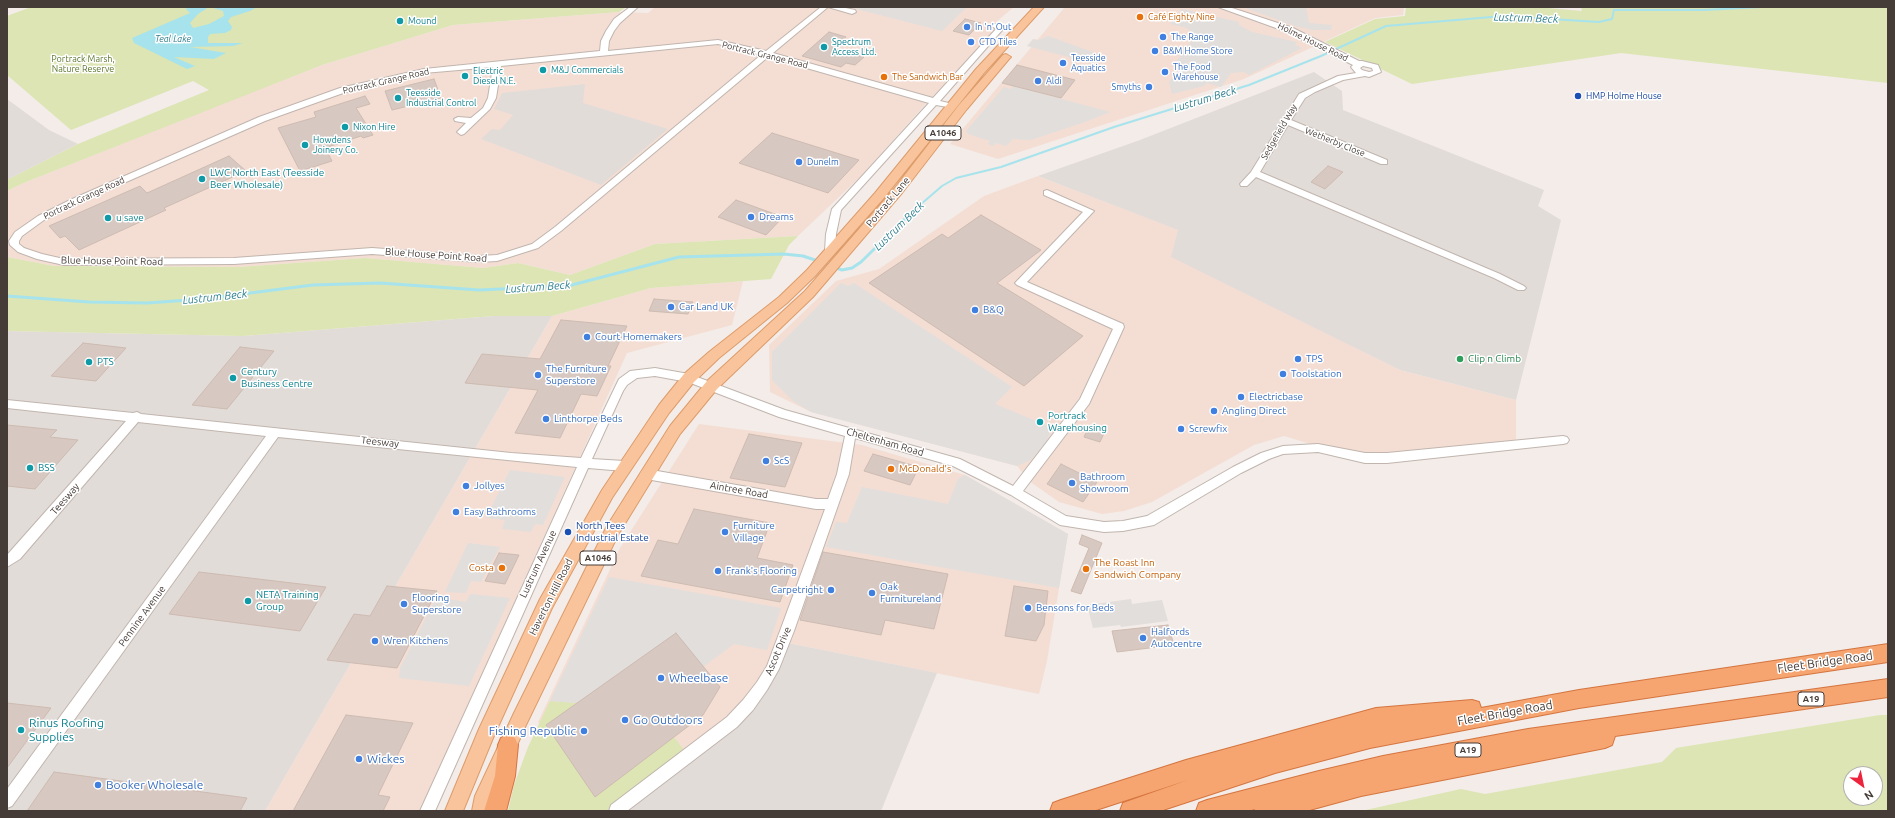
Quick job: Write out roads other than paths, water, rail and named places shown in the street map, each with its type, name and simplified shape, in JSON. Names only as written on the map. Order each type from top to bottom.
[{"type":"highway","name":"Fleet Bridge Road","points":[[1131,811],[1240,774],[1370,738],[1579,699],[1888,653]]},
{"type":"highway","name":"A19","points":[[1207,811],[1319,781],[1383,766],[1528,739],[1888,688]]},
{"type":"highway","points":[[1061,811],[1186,770],[1376,718],[1579,699]]},
{"type":"highway","name":"A19","points":[[1265,811],[1361,786],[1543,752],[1734,711]]},
{"type":"highway","name":"A1046","points":[[495,811],[505,776],[508,745]]},
{"type":"main road","name":"Portrack Lane","points":[[712,386],[737,360],[794,310],[831,255],[880,196],[950,106],[1039,7]]},
{"type":"main road","name":"Portrack Lane","points":[[831,255],[898,191],[980,88],[1050,7]]},
{"type":"main road","name":"Portrack Lane","points":[[689,378],[714,355],[817,275]]},
{"type":"main road","name":"Haverton Hill Road","points":[[454,811],[485,736],[546,604],[587,528],[624,466],[664,409],[689,378]]},
{"type":"main road","name":"A1046","points":[[481,811],[482,803],[508,745],[579,596],[612,531],[646,474],[675,430],[712,386]]},
{"type":"street","points":[[604,53],[605,41],[610,31],[617,21],[634,7]]},
{"type":"street","name":"Blue House Point Road","points":[[14,241],[15,245],[21,250],[40,257],[64,262],[234,261],[372,251],[479,259],[497,258],[535,246],[558,229],[825,7]]},
{"type":"street","points":[[832,7],[852,12]]},
{"type":"street","name":"Holme House Road","points":[[1222,7],[1274,24],[1326,47],[1343,56],[1357,66]]},
{"type":"street","points":[[831,255],[833,226],[837,209],[992,38],[1000,28],[996,26]]},
{"type":"street","points":[[981,34],[992,38]]},
{"type":"street","name":"Portrack Grange Road","points":[[14,241],[18,234],[26,228],[73,202],[262,119],[303,103],[343,90],[395,77],[438,69],[718,42],[768,54],[950,106]]},
{"type":"street","points":[[461,132],[486,109],[492,98],[497,64]]},
{"type":"street","points":[[1341,78],[1357,66],[1370,64],[1377,69],[1375,74],[1365,74],[1359,72],[1357,66]]},
{"type":"street","name":"Sedgefield Way","points":[[1244,184],[1256,172],[1302,96],[1312,90],[1341,78],[1365,74]]},
{"type":"street","points":[[458,119],[472,121]]},
{"type":"street","name":"Wetherby Close","points":[[1286,121],[1384,162]]},
{"type":"street","points":[[1256,172],[1522,288]]},
{"type":"street","points":[[1015,492],[1085,401],[1119,327],[1020,283],[1089,211],[1047,193]]},
{"type":"street","name":"Lustrum Avenue","points":[[427,811],[524,594],[623,382],[634,374],[655,372],[689,378]]},
{"type":"street","name":"Cheltenham Road","points":[[689,378],[783,414],[956,462],[1015,492],[1064,521],[1086,525],[1123,526],[1150,521],[1238,470],[1265,456],[1283,450],[1318,448],[1365,458],[1387,458],[1563,440]]},
{"type":"street","name":"Teesway","points":[[7,404],[137,416],[585,464],[624,466]]},
{"type":"street","name":"Teesway","points":[[7,562],[16,556],[137,416]]},
{"type":"street","name":"Pennine Avenue","points":[[7,801],[276,431]]},
{"type":"street","name":"Ascot Drive","points":[[616,810],[732,722],[748,705],[762,686],[772,669],[787,631],[843,474],[849,440],[852,433]]},
{"type":"street","name":"Aintree Road","points":[[646,474],[816,504],[832,504]]},
{"type":"water","name":"Teal Lake","points":[[187,7],[209,7],[198,14],[190,23],[193,28],[209,24],[224,16],[223,11],[210,7],[257,7],[250,11],[231,17],[228,21],[232,27],[231,30],[225,33],[210,34],[208,37],[208,43],[243,43],[233,46],[190,47],[226,53],[214,59],[174,57],[195,66],[187,69],[134,43],[132,38],[190,13],[186,9]]},
{"type":"waterway","name":"Lustrum Beck","points":[[913,211],[942,186],[956,178],[1001,167],[1114,127],[1249,85],[1321,56],[1386,26],[1503,16],[1599,22],[1612,19],[1614,10],[1704,10],[1762,7]]},
{"type":"waterway","name":"Lustrum Beck","points":[[823,263],[842,270],[852,268],[861,262],[914,210]]},
{"type":"waterway","name":"Lustrum Beck","points":[[7,296],[89,302],[147,303],[203,299],[313,285],[380,283],[479,290],[568,286],[679,257],[784,254],[803,256],[818,261]]},
{"type":"place","name":"Café Eighty Nine","points":[[1140,17]]},
{"type":"place","name":"Mound","points":[[400,21]]},
{"type":"place","name":"In 'n' Out","points":[[967,27]]},
{"type":"place","name":"The Range","points":[[1163,37]]},
{"type":"place","name":"CTD Tiles","points":[[971,42]]},
{"type":"place","name":"Spectrum Access Ltd.","points":[[824,47]]},
{"type":"place","name":"B&M Home Store","points":[[1155,51]]},
{"type":"place","name":"Teesside Aquatics","points":[[1063,63]]},
{"type":"place","name":"M&J Commercials","points":[[543,70]]},
{"type":"place","name":"The Food Warehouse","points":[[1165,72]]},
{"type":"place","name":"Electric Diesel N.E.","points":[[465,76]]},
{"type":"place","name":"The Sandwich Bar","points":[[884,77]]},
{"type":"place","name":"Aldi","points":[[1038,81]]},
{"type":"place","name":"Smyths","points":[[1149,87]]},
{"type":"place","name":"HMP Holme House","points":[[1578,96]]},
{"type":"place","name":"Teesside Industrial Control","points":[[398,98]]},
{"type":"place","name":"Nixon Hire","points":[[345,127]]},
{"type":"place","name":"Howdens Joinery Co.","points":[[305,145]]},
{"type":"place","name":"Dunelm","points":[[799,162]]},
{"type":"place","name":"LWC North East (Teesside Beer Wholesale)","points":[[202,179]]},
{"type":"place","name":"Dreams","points":[[751,217]]},
{"type":"place","name":"u save","points":[[108,218]]},
{"type":"place","name":"Car Land UK","points":[[671,307]]},
{"type":"place","name":"B&Q","points":[[975,310]]},
{"type":"place","name":"Court Homemakers","points":[[587,337]]},
{"type":"place","name":"TPS","points":[[1298,359]]},
{"type":"place","name":"Clip n Climb","points":[[1460,359]]},
{"type":"place","name":"PTS","points":[[89,362]]},
{"type":"place","name":"Toolstation","points":[[1283,374]]},
{"type":"place","name":"The Furniture Superstore","points":[[538,375]]},
{"type":"place","name":"Century Business Centre","points":[[233,378]]},
{"type":"place","name":"Electricbase","points":[[1241,397]]},
{"type":"place","name":"Angling Direct","points":[[1214,411]]},
{"type":"place","name":"Linthorpe Beds","points":[[546,419]]},
{"type":"place","name":"Portrack Warehousing","points":[[1040,422]]},
{"type":"place","name":"Screwfix","points":[[1181,429]]},
{"type":"place","name":"ScS","points":[[766,461]]},
{"type":"place","name":"BSS","points":[[30,468]]},
{"type":"place","name":"McDonald's","points":[[891,469]]},
{"type":"place","name":"Bathroom Showroom","points":[[1072,483]]},
{"type":"place","name":"Jollyes","points":[[466,486]]},
{"type":"place","name":"Easy Bathrooms","points":[[456,512]]},
{"type":"place","name":"North Tees Industrial Estate","points":[[568,532]]},
{"type":"place","name":"Furniture Village","points":[[725,532]]},
{"type":"place","name":"Costa","points":[[502,568]]},
{"type":"place","name":"The Roast Inn Sandwich Company","points":[[1086,569]]},
{"type":"place","name":"Frank's Flooring","points":[[718,571]]},
{"type":"place","name":"Carpetright","points":[[831,590]]},
{"type":"place","name":"Oak Furnitureland","points":[[872,593]]},
{"type":"place","name":"NETA Training Group","points":[[248,601]]},
{"type":"place","name":"Flooring Superstore","points":[[404,604]]},
{"type":"place","name":"Bensons for Beds","points":[[1028,608]]},
{"type":"place","name":"Halfords Autocentre","points":[[1143,638]]},
{"type":"place","name":"Wren Kitchens","points":[[375,641]]},
{"type":"place","name":"Wheelbase","points":[[661,678]]},
{"type":"place","name":"Go Outdoors","points":[[625,720]]},
{"type":"place","name":"Rinus Roofing Supplies","points":[[21,730]]},
{"type":"place","name":"Fishing Republic","points":[[584,731]]},
{"type":"place","name":"Wickes","points":[[359,759]]},
{"type":"place","name":"Booker Wholesale","points":[[98,785]]},
{"type":"park label","name":"Portrack Marsh, Nature Reserve","points":[[83,64]]}]
